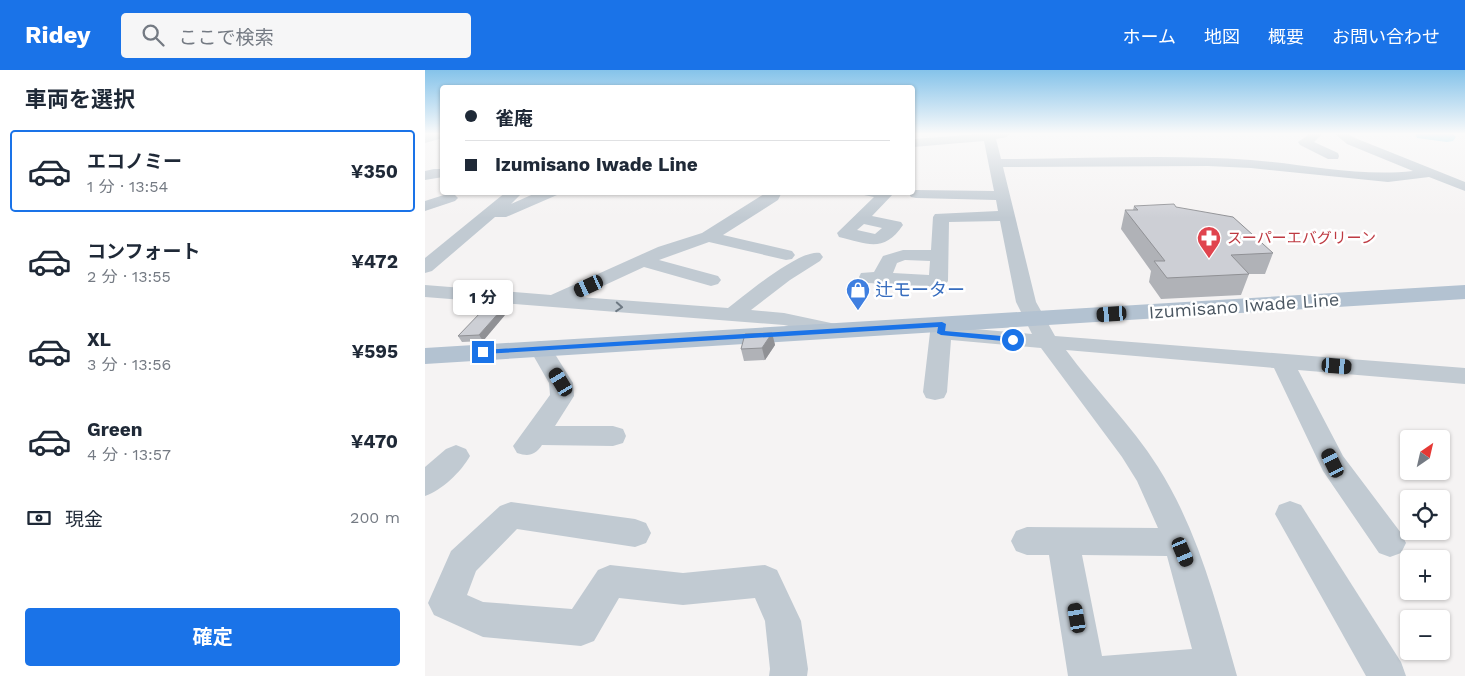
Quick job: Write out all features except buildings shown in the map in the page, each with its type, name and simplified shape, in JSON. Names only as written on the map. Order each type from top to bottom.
[{"type":"main road","name":"Izumisano Iwade Line","points":[[425,356],[837,331],[941,329],[1041,331],[1465,292]]},
{"type":"street","points":[[1093,676],[1216,671],[1188,563],[1168,515],[1132,450],[1041,331],[1026,302],[995,163],[1148,162]]},
{"type":"street","points":[[1214,162],[1251,164],[1388,178],[1430,173]]},
{"type":"street","points":[[1404,162],[1465,187]]},
{"type":"street","points":[[1447,180],[1465,180]]},
{"type":"street","points":[[916,194],[1003,196]]},
{"type":"street","points":[[425,267],[512,195]]},
{"type":"street","points":[[488,216],[501,214],[545,195]]},
{"type":"street","points":[[553,302],[664,250],[708,237],[774,195]]},
{"type":"street","points":[[861,219],[885,195]]},
{"type":"street","points":[[425,206],[450,198]]},
{"type":"street","points":[[939,256],[903,255],[889,260],[875,278],[938,280],[941,217],[1007,216]]},
{"type":"street","points":[[708,237],[786,255]]},
{"type":"street","points":[[731,315],[783,276],[814,257]]},
{"type":"street","points":[[642,261],[711,280]]},
{"type":"street","points":[[425,291],[784,319],[837,331]]},
{"type":"street","points":[[935,392],[941,329]]},
{"type":"street","points":[[1041,331],[1282,361],[1465,376]]},
{"type":"street","points":[[540,348],[561,382],[563,396],[531,441],[613,436]]},
{"type":"street","points":[[1282,361],[1333,463],[1390,543]]},
{"type":"street","points":[[425,484],[456,456]]},
{"type":"street","points":[[1290,514],[1387,676]]},
{"type":"street","points":[[635,533],[511,515],[463,562],[446,603],[483,618],[581,628],[609,581],[683,589],[765,581],[783,621],[789,669],[787,676]]},
{"type":"street","points":[[1027,541],[1179,542]]},
{"type":"street","points":[[1063,542],[1087,676]]},
{"type":"place","name":"スーパーエバグリーン","points":[[1209,259]]},
{"type":"place","name":"辻モーター","points":[[858,311]]},
{"type":"route","points":[[483,352],[942,324],[941,333],[1013,340]]}]
